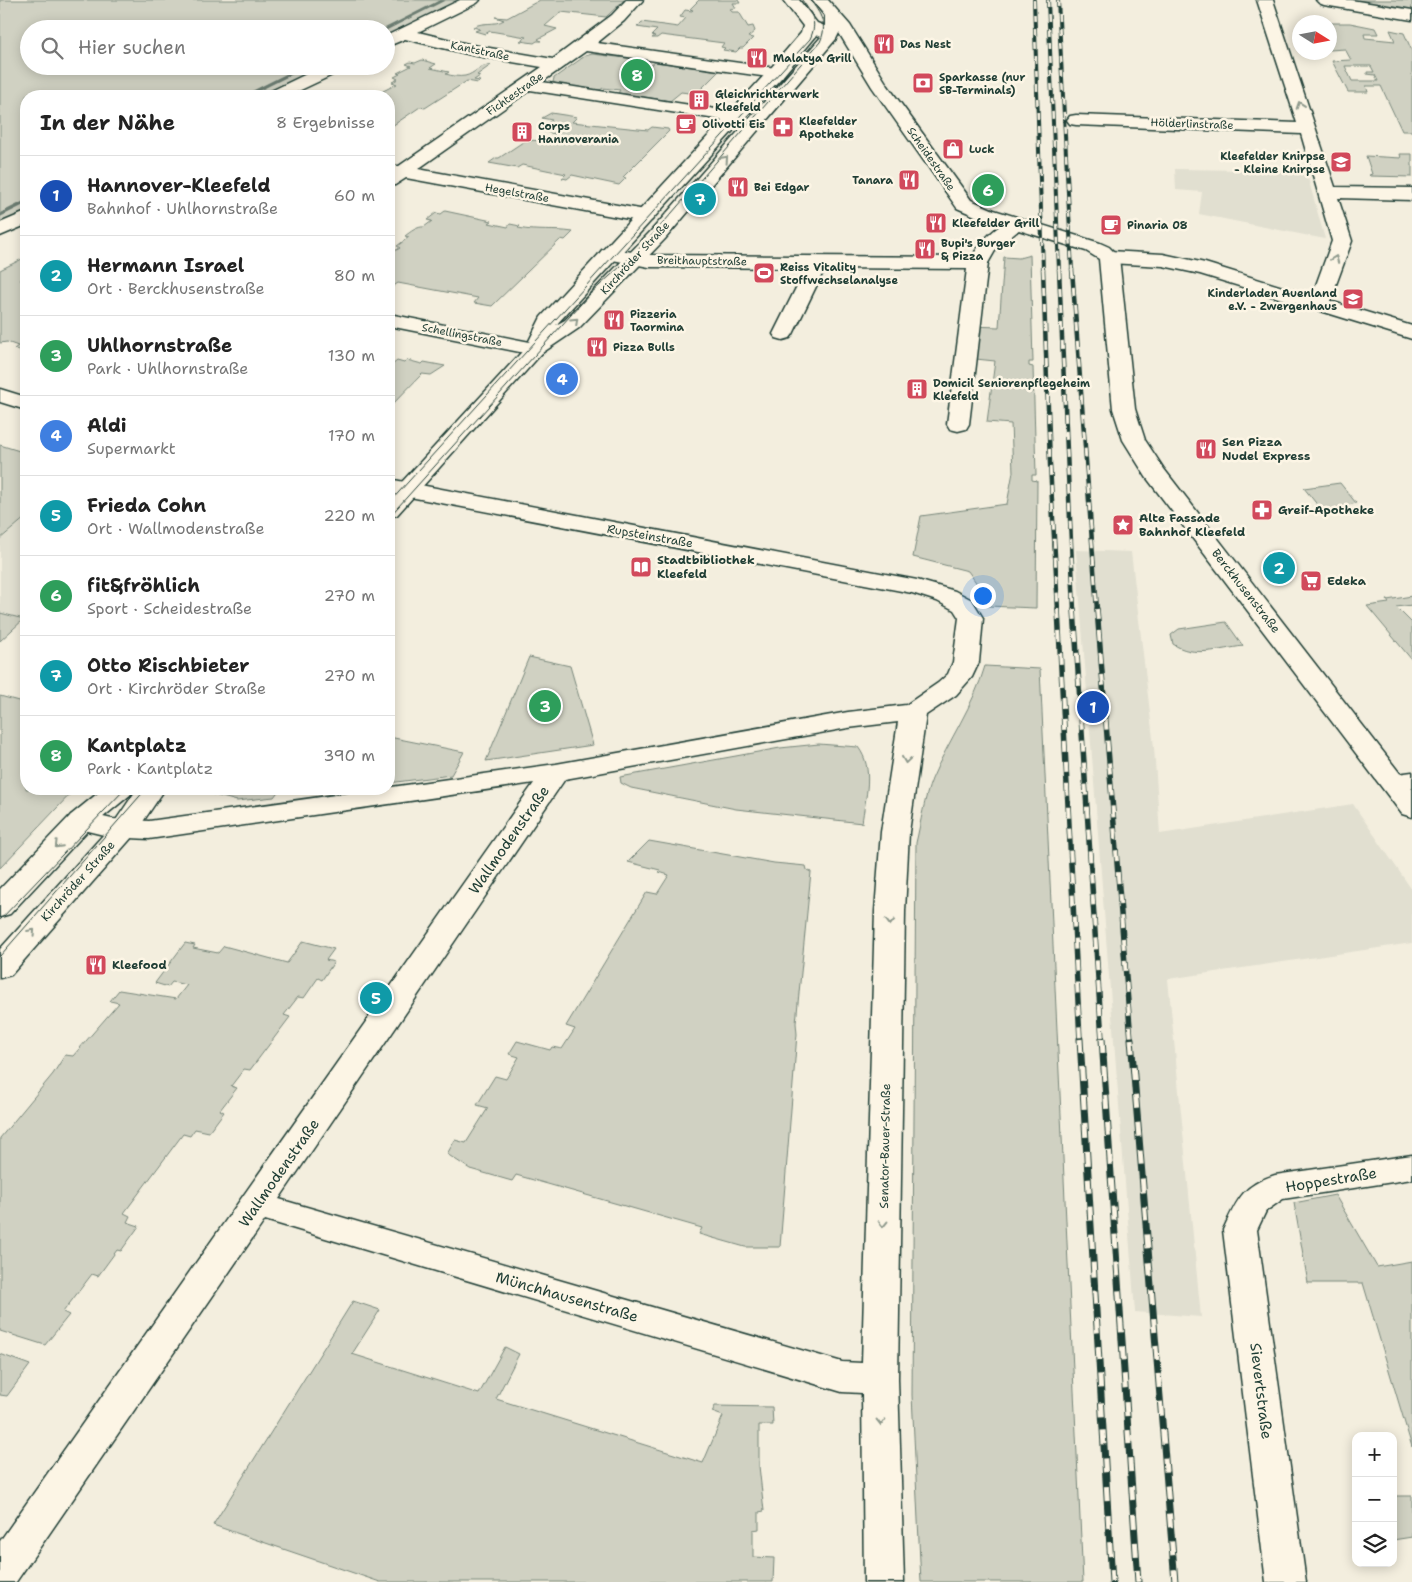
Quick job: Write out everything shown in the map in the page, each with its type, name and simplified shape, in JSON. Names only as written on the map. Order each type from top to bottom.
[{"type":"street","points":[[395,38],[472,0]]},
{"type":"street","name":"Fichtestraße","points":[[395,173],[557,65],[618,18],[635,0]]},
{"type":"street","points":[[791,0],[811,26],[858,49]]},
{"type":"street","name":"Scheidestraße","points":[[820,0],[844,28],[880,87],[964,204],[987,214],[1101,252],[1164,260],[1205,269],[1412,334]]},
{"type":"street","points":[[1265,0],[1308,128],[1342,241],[1318,305]]},
{"type":"street","points":[[1324,0],[1412,15]]},
{"type":"street","points":[[830,36],[833,16]]},
{"type":"street","name":"Kirchröder Straße","points":[[535,349],[548,321],[776,73],[809,34],[811,26]]},
{"type":"street","name":"Kantstraße","points":[[404,34],[472,50],[557,65]]},
{"type":"street","name":"Kirchröder Straße","points":[[398,488],[535,349],[572,324],[636,258],[768,111],[830,36]]},
{"type":"street","points":[[583,46],[776,73]]},
{"type":"street","points":[[287,90],[318,75]]},
{"type":"street","points":[[528,85],[736,117]]},
{"type":"street","name":"Hölderlinstraße","points":[[1076,120],[1308,128]]},
{"type":"street","name":"Hegelstraße","points":[[395,174],[645,216]]},
{"type":"street","points":[[1328,192],[1412,194]]},
{"type":"street","points":[[0,232],[20,221]]},
{"type":"street","points":[[958,424],[978,263],[988,246],[1017,224]]},
{"type":"street","points":[[0,232],[20,238]]},
{"type":"street","name":"Berckhusenstraße","points":[[1101,252],[1124,409],[1134,440],[1154,472],[1402,781],[1412,808]]},
{"type":"street","name":"Breithauptstraße","points":[[610,254],[649,261],[978,263]]},
{"type":"street","points":[[783,334],[818,263]]},
{"type":"street","name":"Schellingstraße","points":[[395,321],[535,349]]},
{"type":"street","points":[[0,395],[20,402]]},
{"type":"street","name":"Rupsteinstraße","points":[[398,488],[917,587],[946,596],[963,605],[971,618],[966,662],[959,677],[947,689],[913,712]]},
{"type":"street","points":[[395,795],[556,772],[848,720],[913,712]]},
{"type":"street","name":"Senator-Bauer-Straße","points":[[884,1582],[880,1379],[890,911],[896,832],[913,712]]},
{"type":"street","name":"Wallmodenstraße","points":[[0,1574],[556,772]]},
{"type":"street","points":[[0,907],[81,821],[113,795]]},
{"type":"street","name":"Kirchröder Straße","points":[[0,968],[124,830],[147,795]]},
{"type":"street","points":[[81,821],[124,830],[149,830],[395,795]]},
{"type":"street","name":"Hoppestraße","points":[[1253,1202],[1274,1188],[1412,1167]]},
{"type":"street","name":"Sievertstraße","points":[[1253,1202],[1240,1230],[1286,1582]]},
{"type":"street","name":"Münchhausenstraße","points":[[257,1205],[842,1377],[880,1379]]},
{"type":"shaded area","points":[[0,0],[472,0],[395,38],[395,20],[20,20],[20,75],[318,75],[287,90],[20,90],[20,221],[0,230]]},
{"type":"shaded area","points":[[540,0],[624,0],[606,17],[561,12],[545,26],[557,29],[538,39],[541,41],[534,43],[520,41],[526,37],[490,31],[485,34],[475,31],[480,29],[473,27],[500,22],[504,20],[495,17],[507,18]]},
{"type":"shaded area","points":[[699,0],[738,0],[740,3],[733,3],[736,8],[730,9],[732,12],[739,12],[748,27],[753,26],[755,31],[748,37],[753,38],[736,52],[723,50],[725,48],[721,47],[724,43],[661,35],[657,38],[652,38],[655,36],[652,35],[657,30],[637,27],[642,22],[678,27],[686,18],[680,17],[685,10],[692,11],[690,9]]},
{"type":"shaded area","points":[[1324,0],[1412,0],[1412,15]]},
{"type":"shaded area","points":[[1337,23],[1350,23],[1375,28],[1378,34],[1364,34],[1365,38],[1395,41],[1390,30],[1404,33],[1412,51],[1412,131],[1402,131],[1381,86],[1366,86],[1368,92],[1348,92],[1332,61],[1351,60],[1345,49],[1337,50]],"holes":[[[1345,66],[1371,66],[1374,72],[1367,72],[1367,74],[1375,75],[1378,81],[1352,81]]]},
{"type":"shaded area","points":[[592,54],[634,59],[632,62],[651,65],[655,62],[719,71],[696,94],[681,92],[670,101],[618,93],[620,90],[603,88],[600,90],[559,85],[553,82],[554,78],[585,56]]},
{"type":"shaded area","points":[[422,60],[436,64],[430,68],[449,72],[446,74],[453,76],[469,75],[484,66],[491,65],[477,75],[480,76],[474,80],[480,81],[478,83],[467,81],[425,108],[420,107],[395,124],[395,90],[385,90],[397,84],[392,82],[398,79],[394,77],[400,74],[397,73],[411,66],[406,64],[410,62],[415,63]]},
{"type":"shaded area","points":[[551,113],[577,117],[572,122],[648,130],[652,127],[668,129],[669,131],[623,177],[626,178],[619,185],[572,175],[567,179],[562,178],[566,174],[522,165],[517,168],[489,163],[526,140],[546,141],[555,134],[542,131],[545,129],[542,128],[552,120],[542,118]]},
{"type":"shaded area","points":[[1400,154],[1412,154],[1412,177],[1369,175],[1372,174],[1366,156],[1401,158]]},
{"type":"shaded area","points":[[1175,169],[1306,171],[1325,239],[1199,214],[1202,192],[1176,190]]},
{"type":"shaded area","points":[[445,211],[492,221],[489,223],[508,227],[510,224],[525,229],[573,232],[565,240],[561,239],[492,306],[474,303],[478,298],[398,283],[395,285],[395,251],[400,248],[397,246],[409,237],[405,236],[407,234],[417,228],[424,227],[432,221],[427,220],[436,213],[441,214]]},
{"type":"shaded area","points":[[1030,255],[1033,362],[1029,362],[1029,366],[1033,367],[1036,475],[1032,475],[1032,480],[1037,481],[1036,608],[987,606],[982,591],[968,571],[913,557],[921,516],[1007,504],[1013,472],[1011,424],[987,422],[995,361],[966,358],[971,326],[999,327],[1004,257],[1019,258]]},
{"type":"shaded area","points":[[20,260],[20,350],[14,349],[18,346],[7,342],[0,343],[0,270]]},
{"type":"shaded area","points":[[407,360],[422,364],[424,362],[445,366],[431,375],[422,374],[395,402],[395,363],[397,361],[404,363]]},
{"type":"shaded area","points":[[0,445],[20,451],[20,522],[0,539]]},
{"type":"shaded area","points":[[1340,483],[1356,503],[1323,512],[1304,488]]},
{"type":"shaded area","points":[[20,522],[20,618],[0,613],[0,539]]},
{"type":"shaded area","points":[[1076,550],[1131,552],[1154,747],[1160,834],[1353,804],[1412,890],[1412,943],[1168,979],[1201,1317],[1135,1312]]},
{"type":"shaded area","points":[[1412,596],[1412,605],[1396,607],[1412,623],[1412,660],[1367,606],[1389,603],[1387,600]]},
{"type":"shaded area","points":[[0,613],[20,618],[20,623],[0,641]]},
{"type":"shaded area","points":[[1226,622],[1243,646],[1198,652],[1189,651],[1173,644],[1171,635],[1179,629]]},
{"type":"shaded area","points":[[529,657],[570,666],[593,745],[486,761]]},
{"type":"shaded area","points":[[985,666],[1040,669],[1083,1582],[921,1582],[912,1395],[916,843],[932,779],[968,709]]},
{"type":"shaded area","points":[[0,696],[20,701],[20,795],[69,795],[0,868]]},
{"type":"shaded area","points":[[395,738],[464,752],[451,775],[395,782]]},
{"type":"shaded area","points":[[819,744],[858,747],[863,756],[868,774],[868,784],[862,823],[736,809],[631,788],[621,783],[620,777],[780,748]]},
{"type":"shaded area","points":[[214,795],[276,795],[274,797],[237,801]]},
{"type":"shaded area","points":[[649,841],[774,863],[806,866],[807,870],[811,872],[796,1023],[797,1034],[780,1247],[745,1247],[699,1234],[702,1228],[516,1175],[512,1181],[470,1169],[447,1154],[455,1140],[466,1143],[488,1108],[477,1105],[495,1076],[506,1079],[519,1057],[509,1054],[517,1041],[550,1050],[552,1047],[562,1049],[575,1029],[566,1026],[647,892],[657,894],[669,875],[659,872],[660,870],[628,862]]},
{"type":"shaded area","points":[[303,941],[334,949],[326,960],[334,962],[322,980],[318,978],[304,998],[298,997],[284,1015],[290,1017],[250,1070],[244,1069],[231,1086],[237,1088],[220,1110],[224,1112],[209,1132],[195,1129],[190,1136],[183,1134],[124,1213],[130,1216],[127,1222],[139,1226],[121,1251],[117,1250],[98,1276],[92,1274],[63,1312],[69,1315],[45,1345],[0,1331],[0,1138],[53,1074],[65,1055],[73,1056],[119,1003],[110,1001],[119,990],[176,999],[187,985],[172,982],[168,987],[155,983],[185,943],[195,945],[193,948],[218,953],[224,946],[287,963]]},
{"type":"shaded area","points":[[1335,1195],[1377,1267],[1412,1261],[1412,1447],[1363,1283],[1308,1283],[1294,1203]]},
{"type":"shaded area","points":[[353,1301],[380,1310],[352,1354],[479,1394],[505,1347],[519,1354],[496,1399],[703,1463],[723,1416],[712,1412],[715,1406],[772,1407],[773,1425],[759,1425],[759,1466],[764,1511],[759,1512],[759,1529],[753,1530],[753,1557],[774,1558],[773,1582],[380,1582],[213,1525]]},
{"type":"shaded area","points":[[0,1354],[30,1365],[7,1396],[0,1395]]},
{"type":"shaded area","points":[[1397,1496],[1412,1496],[1412,1537],[1397,1539]]},
{"type":"waterway","points":[[395,24],[444,0]]},
{"type":"waterway","points":[[257,90],[288,75]]},
{"type":"waterway","points":[[0,215],[20,205]]},
{"type":"tram line","points":[[395,496],[810,39],[814,28],[813,18],[802,0]]},
{"type":"tram line","points":[[395,510],[589,295],[631,257],[658,229],[820,42],[823,30],[822,20],[810,0]]},
{"type":"tram line","points":[[0,920],[119,795]]},
{"type":"tram line","points":[[0,956],[141,795]]},
{"type":"railway","points":[[1034,0],[1043,270]]},
{"type":"railway","points":[[1048,0],[1059,270]]},
{"type":"railway","points":[[1058,0],[1072,270]]},
{"type":"railway","points":[[1043,269],[1050,464],[1058,610]]},
{"type":"railway","points":[[1059,269],[1074,610]]},
{"type":"railway","points":[[1072,269],[1097,610]]},
{"type":"railway","points":[[1058,609],[1080,1040]]},
{"type":"railway","points":[[1074,609],[1102,1040]]},
{"type":"railway","points":[[1097,609],[1131,1040]]},
{"type":"railway","points":[[1080,1039],[1112,1582]]},
{"type":"railway","points":[[1102,1039],[1138,1582]]},
{"type":"railway","points":[[1131,1039],[1175,1582]]},
{"type":"place","name":"Das Nest","points":[[884,44]]},
{"type":"place","name":"Malatya Grill","points":[[757,58]]},
{"type":"place","name":"Kantplatz","points":[[637,75]]},
{"type":"place","name":"Sparkasse (nur SB-Terminals)","points":[[923,83]]},
{"type":"place","name":"Gleichrichterwerk Kleefeld","points":[[699,100]]},
{"type":"place","name":"Olivotti Eis","points":[[686,124]]},
{"type":"place","name":"Kleefelder Apotheke","points":[[783,127]]},
{"type":"place","name":"Corps Hannoverania","points":[[522,132]]},
{"type":"place","name":"Luck","points":[[953,149]]},
{"type":"place","name":"Kleefelder Knirpse - Kleine Knirpse","points":[[1341,162]]},
{"type":"place","name":"Tanara","points":[[909,180]]},
{"type":"place","name":"Bei Edgar","points":[[738,187]]},
{"type":"place","name":"fit&fröhlich","points":[[988,190]]},
{"type":"place","name":"Otto Rischbieter","points":[[700,199]]},
{"type":"place","name":"Kleefelder Grill","points":[[936,223]]},
{"type":"place","name":"Pinaria 08","points":[[1111,225]]},
{"type":"place","name":"Bupi's Burger & Pizza","points":[[925,249]]},
{"type":"place","name":"Reiss Vitality Stoffwechselanalyse","points":[[764,273]]},
{"type":"place","name":"Kinderladen Auenland e.V. - Zwergenhaus","points":[[1353,299]]},
{"type":"place","name":"Pizzeria Taormina","points":[[614,320]]},
{"type":"place","name":"Pizza Bulls","points":[[597,347]]},
{"type":"place","name":"Aldi","points":[[562,379]]},
{"type":"place","name":"Domicil Seniorenpflegeheim Kleefeld","points":[[917,389]]},
{"type":"place","name":"Sen Pizza Nudel Express","points":[[1206,449]]},
{"type":"place","name":"Greif-Apotheke","points":[[1262,510]]},
{"type":"place","name":"Alte Fassade Bahnhof Kleefeld","points":[[1123,525]]},
{"type":"place","name":"Stadtbibliothek Kleefeld","points":[[641,567]]},
{"type":"place","name":"Hermann Israel","points":[[1279,568]]},
{"type":"place","name":"Edeka","points":[[1311,581]]},
{"type":"place","name":"Uhlhornstraße","points":[[545,706]]},
{"type":"place","name":"Hannover-Kleefeld","points":[[1093,707]]},
{"type":"place","name":"Kleefood","points":[[96,965]]},
{"type":"place","name":"Frieda Cohn","points":[[376,998]]}]
